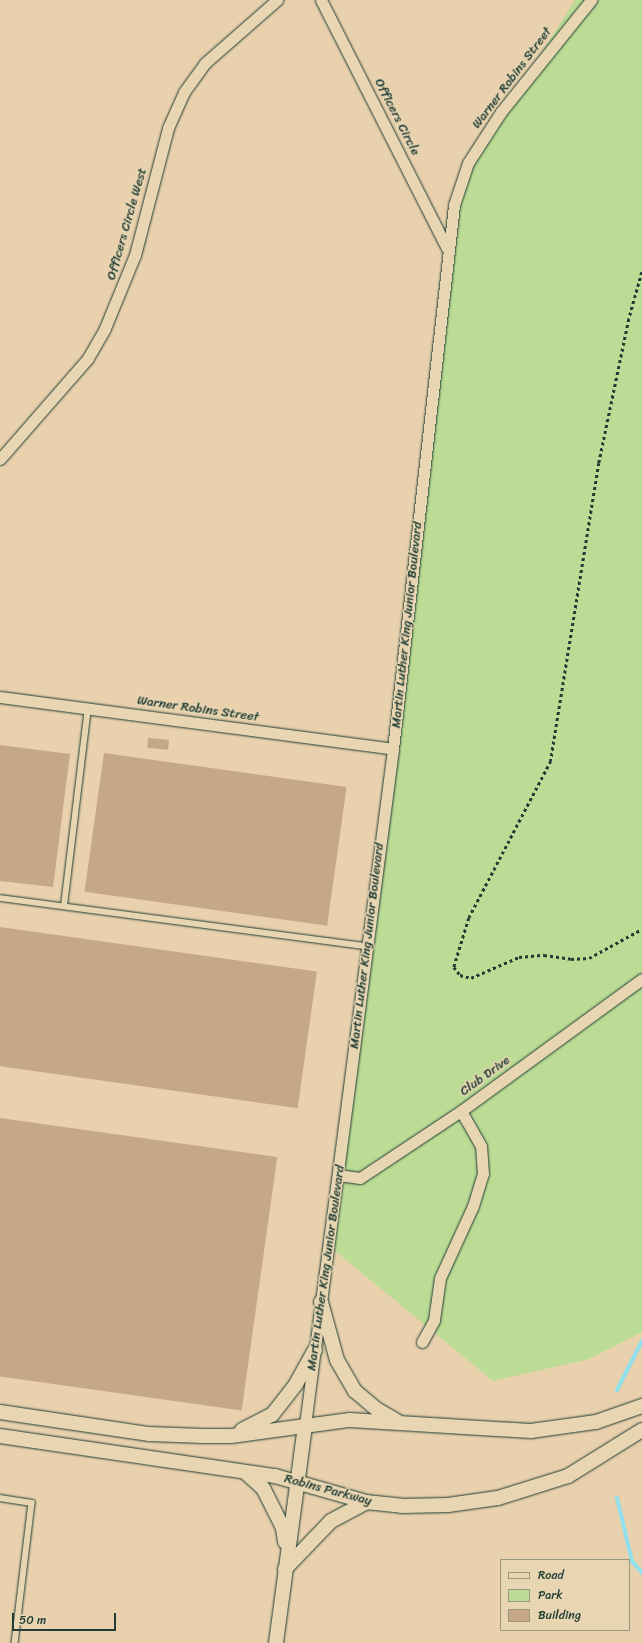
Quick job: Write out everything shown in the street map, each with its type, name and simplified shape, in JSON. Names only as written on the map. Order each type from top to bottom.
[{"type":"street","name":"Officers Circle West","points":[[0,459],[88,358],[105,328],[135,255],[168,128],[184,92],[205,63],[277,0]]},
{"type":"street","name":"Officers Circle","points":[[321,0],[447,248]]},
{"type":"street","name":"Warner Robins Street","points":[[447,248],[454,205],[468,163],[501,112],[591,0]]},
{"type":"street","name":"Martin Luther King Junior Boulevard","points":[[276,1643],[393,749],[447,248]]},
{"type":"street","name":"Warner Robins Street","points":[[0,697],[393,749]]},
{"type":"street","name":"Club Drive","points":[[338,1175],[360,1178],[461,1111],[642,979]]},
{"type":"street","points":[[422,1342],[434,1320],[440,1278],[473,1206],[483,1174],[481,1146],[461,1111]]},
{"type":"street","points":[[321,1302],[337,1360],[355,1391],[378,1410],[401,1423]]},
{"type":"street","points":[[230,1436],[272,1415],[296,1384],[315,1350]]},
{"type":"street","points":[[0,1412],[149,1434],[230,1436],[350,1420],[544,1430],[596,1422],[642,1406]]},
{"type":"street","name":"Robins Parkway","points":[[0,1436],[167,1458],[297,1482],[366,1502],[402,1506],[448,1505],[498,1498],[568,1476],[642,1430]]},
{"type":"street","points":[[244,1472],[263,1488],[282,1528],[288,1552]]},
{"type":"street","points":[[285,1569],[331,1521],[366,1502]]},
{"type":"lane","points":[[64,906],[88,709]]},
{"type":"lane","points":[[0,898],[367,946]]},
{"type":"lane","points":[[0,1498],[32,1503],[15,1643]]},
{"type":"path","points":[[642,272],[626,332],[599,463],[551,762],[469,918],[454,967],[460,975],[471,978],[519,957],[544,955],[571,960],[589,958],[642,929]]},
{"type":"green space","points":[[575,0],[642,0],[642,1332],[589,1359],[493,1381],[329,1246],[464,176]]},
{"type":"building","points":[[148,738],[169,740],[168,750],[147,748]]},
{"type":"building","points":[[0,745],[70,754],[53,887],[0,881]]},
{"type":"building","points":[[104,753],[347,787],[327,926],[85,892]]},
{"type":"building","points":[[0,927],[317,972],[298,1108],[0,1066]]},
{"type":"building","points":[[0,1118],[277,1157],[242,1410],[0,1377]]},
{"type":"waterway","points":[[617,1390],[642,1341]]},
{"type":"waterway","points":[[617,1498],[632,1561],[642,1573]]}]
